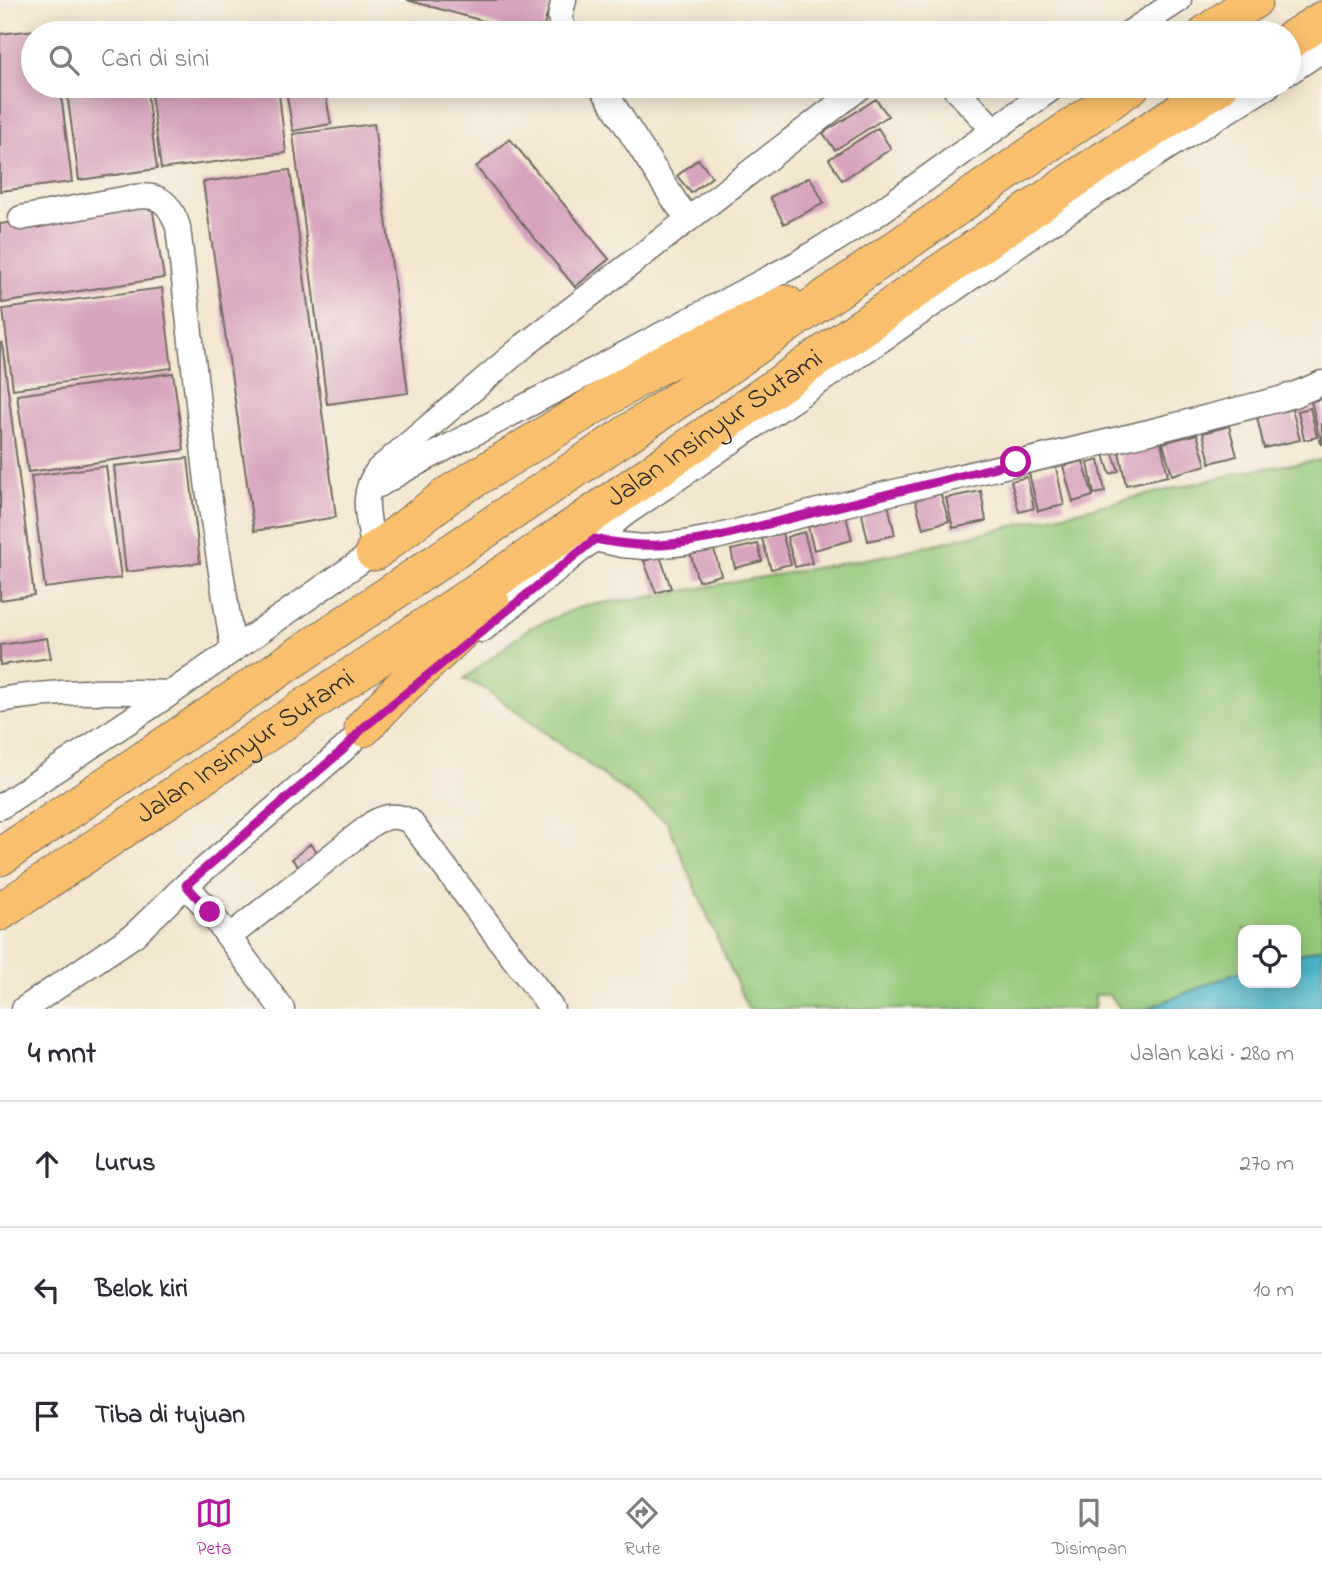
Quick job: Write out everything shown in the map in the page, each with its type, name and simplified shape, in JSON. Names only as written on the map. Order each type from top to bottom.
[{"type":"highway","points":[[1224,21],[1254,0]]},
{"type":"highway","points":[[1301,33],[1322,20]]},
{"type":"highway","name":"Jalan Insinyur Sutami","points":[[0,857],[710,378],[1114,98]]},
{"type":"highway","name":"Jalan Insinyur Sutami","points":[[0,912],[551,543],[588,531],[1078,177],[1200,98]]},
{"type":"highway","points":[[374,552],[451,493],[658,366],[890,254]]},
{"type":"highway","points":[[363,728],[551,543]]},
{"type":"street","points":[[560,21],[565,0]]},
{"type":"street","points":[[1147,21],[1179,0]]},
{"type":"street","points":[[1301,64],[1322,50]]},
{"type":"street","points":[[609,98],[688,219]]},
{"type":"street","points":[[0,807],[374,552],[366,498],[368,486],[378,470],[525,345],[846,98]]},
{"type":"street","points":[[964,98],[994,130]]},
{"type":"street","points":[[366,498],[375,488],[404,470],[798,263],[877,214],[1038,98]]},
{"type":"street","points":[[24,1009],[134,934],[186,885],[344,749],[363,728],[588,531],[645,501],[1032,235],[1248,98]]},
{"type":"street","points":[[21,218],[141,196],[162,200],[172,213],[178,227],[207,482],[233,649]]},
{"type":"street","points":[[588,531],[622,545],[644,547],[716,537],[912,487],[1149,432],[1296,394],[1322,383]]},
{"type":"street","points":[[0,700],[73,692],[170,693]]},
{"type":"street","points":[[229,937],[373,823],[383,817],[401,816],[410,821],[552,1009]]},
{"type":"street","points":[[186,885],[210,912],[282,1009]]},
{"type":"green space","points":[[1322,460],[1322,948],[1301,954],[1301,925],[1238,925],[1238,972],[1146,1009],[1121,1009],[1109,995],[1095,995],[1094,1009],[748,1009],[667,822],[484,688],[464,679],[529,628],[585,605],[649,597],[883,556],[1257,469]]},
{"type":"water","points":[[1322,948],[1322,1009],[1146,1009],[1238,972],[1238,988],[1301,988],[1301,954]]},
{"type":"building","points":[[407,0],[551,0],[545,21],[483,21]]},
{"type":"building","points":[[21,32],[21,98],[62,98],[72,182],[0,191],[0,34]]},
{"type":"building","points":[[68,98],[148,98],[157,169],[79,180]]},
{"type":"building","points":[[152,98],[279,98],[286,153],[161,169]]},
{"type":"building","points":[[287,98],[326,98],[331,124],[293,131]]},
{"type":"building","points":[[876,99],[888,116],[835,150],[823,133]]},
{"type":"building","points":[[374,124],[408,393],[327,404],[293,134]]},
{"type":"building","points":[[878,128],[891,149],[842,180],[829,159]]},
{"type":"building","points":[[510,139],[609,259],[575,287],[476,167]]},
{"type":"building","points":[[698,159],[712,177],[691,193],[677,176]]},
{"type":"building","points":[[290,170],[336,517],[254,531],[203,182]]},
{"type":"building","points":[[810,177],[824,203],[784,224],[770,197]]},
{"type":"building","points":[[151,200],[164,278],[2,303],[0,224]]},
{"type":"building","points":[[162,288],[172,368],[13,389],[3,309]]},
{"type":"building","points":[[0,343],[34,595],[0,600]]},
{"type":"building","points":[[173,373],[184,450],[28,472],[17,395]]},
{"type":"building","points":[[1322,399],[1322,444],[1321,444],[1311,401]]},
{"type":"building","points":[[1310,408],[1317,437],[1304,440],[1298,411]]},
{"type":"building","points":[[1292,409],[1300,440],[1264,448],[1257,417]]},
{"type":"building","points":[[1229,426],[1237,456],[1210,463],[1203,433]]},
{"type":"building","points":[[1197,434],[1206,465],[1172,475],[1163,443]]},
{"type":"building","points":[[1161,442],[1168,476],[1126,485],[1119,451]]},
{"type":"building","points":[[1110,446],[1119,471],[1110,474],[1102,448]]},
{"type":"building","points":[[188,458],[200,563],[126,572],[114,466]]},
{"type":"building","points":[[1099,460],[1105,492],[1094,494],[1088,463]]},
{"type":"building","points":[[1083,461],[1093,496],[1073,502],[1063,466]]},
{"type":"building","points":[[106,466],[121,578],[45,588],[31,476]]},
{"type":"building","points":[[1056,467],[1064,505],[1038,511],[1029,473]]},
{"type":"building","points":[[1027,477],[1034,508],[1019,512],[1011,481]]},
{"type":"building","points":[[981,491],[986,521],[953,528],[946,498]]},
{"type":"building","points":[[940,492],[949,521],[923,528],[915,499]]},
{"type":"building","points":[[888,504],[895,535],[868,541],[861,510]]},
{"type":"building","points":[[846,516],[852,540],[814,550],[808,527]]},
{"type":"building","points":[[804,532],[812,563],[795,567],[787,537]]},
{"type":"building","points":[[782,533],[791,564],[771,569],[762,539]]},
{"type":"building","points":[[712,542],[721,575],[698,581],[689,548]]},
{"type":"building","points":[[758,544],[762,561],[735,568],[731,550]]},
{"type":"building","points":[[660,556],[671,588],[656,593],[644,561]]},
{"type":"building","points":[[47,638],[51,658],[0,665],[0,645]]},
{"type":"building","points":[[310,844],[321,856],[303,872],[292,859]]},
{"type":"route","points":[[210,912],[186,885],[344,749],[363,728],[595,539],[644,547],[684,543],[1016,462]]}]
